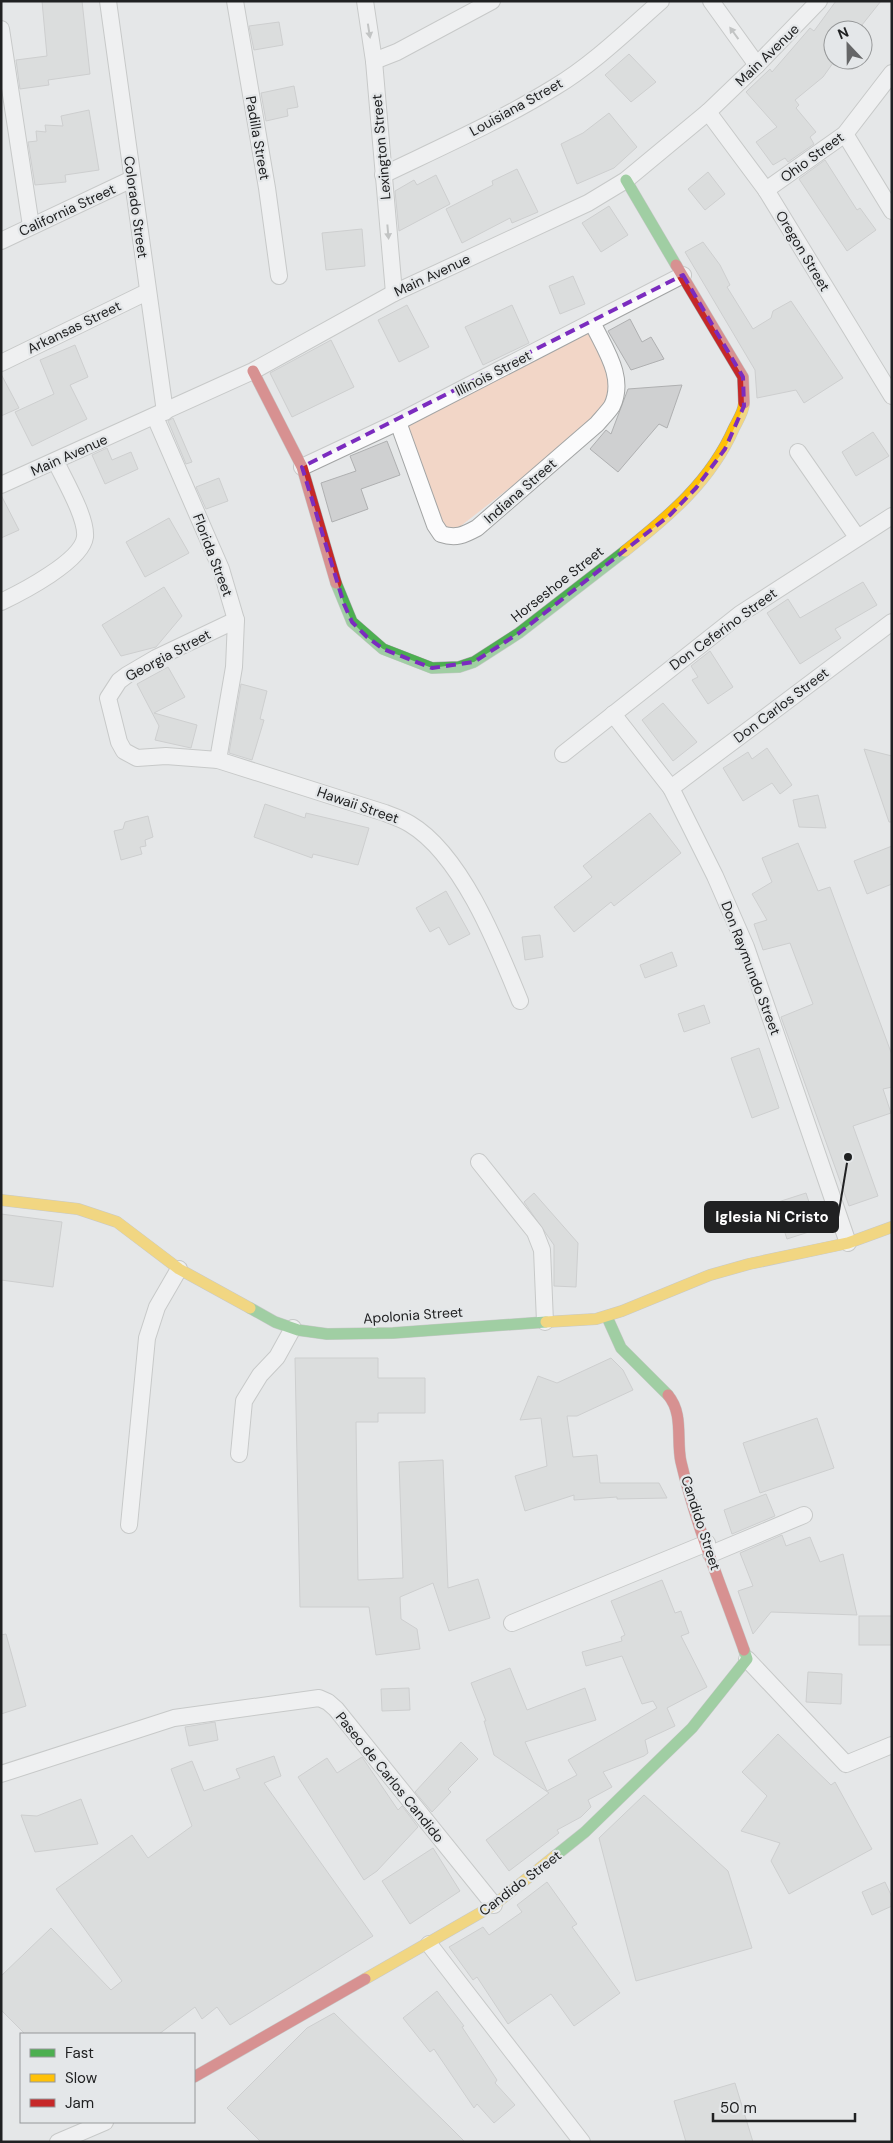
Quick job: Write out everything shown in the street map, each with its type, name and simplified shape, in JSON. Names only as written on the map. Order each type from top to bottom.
[{"type":"street","name":"Colorado Street","points":[[108,1],[147,292],[160,414]]},
{"type":"street","name":"Padilla Street","points":[[235,1],[267,188],[279,276]]},
{"type":"street","name":"Lexington Street","points":[[365,1],[374,61],[394,293]]},
{"type":"street","points":[[374,61],[405,48],[492,1]]},
{"type":"street","name":"Louisiana Street","points":[[383,175],[477,130],[556,86],[618,39],[661,1]]},
{"type":"street","points":[[711,1],[757,65]]},
{"type":"street","name":"Main Avenue","points":[[1,485],[56,462],[253,371],[394,293],[588,203],[626,180],[708,112],[819,1]]},
{"type":"street","points":[[1,29],[31,226]]},
{"type":"street","name":"Ohio Street","points":[[766,190],[845,134],[892,73]]},
{"type":"street","name":"Oregon Street","points":[[708,112],[766,190],[892,396]]},
{"type":"street","points":[[845,134],[892,211]]},
{"type":"street","name":"California Street","points":[[1,241],[132,179]]},
{"type":"street","name":"Horseshoe Street","points":[[253,371],[302,467],[330,571],[352,622],[383,649],[432,668],[459,667],[474,662],[519,632],[670,515],[696,488],[725,449],[744,406],[743,377],[626,180]]},
{"type":"street","name":"Illinois Street","points":[[302,467],[398,422],[683,275]]},
{"type":"street","name":"Arkansas Street","points":[[1,362],[147,292]]},
{"type":"street","name":"Indiana Street","points":[[398,422],[435,525],[441,534],[451,537],[463,535],[477,528],[597,424],[612,406],[618,384],[614,366],[592,322]]},
{"type":"street","name":"Florida Street","points":[[160,414],[221,569],[236,620],[234,667],[218,760]]},
{"type":"street","points":[[798,452],[857,537]]},
{"type":"street","points":[[1,602],[19,593],[69,560],[80,550],[85,537],[76,505],[56,462]]},
{"type":"street","name":"Don Ceferino Street","points":[[563,754],[740,614],[892,516]]},
{"type":"street","name":"Georgia Street","points":[[218,760],[166,756],[137,758],[129,754],[119,742],[113,725],[108,698],[115,685],[127,675],[156,658],[236,620]]},
{"type":"street","name":"Don Carlos Street","points":[[670,788],[892,622]]},
{"type":"street","name":"Don Raymundo Street","points":[[613,714],[670,788],[715,876],[746,947],[848,1243]]},
{"type":"street","name":"Hawaii Street","points":[[218,760],[385,813],[411,824],[455,867],[495,939],[520,1001]]},
{"type":"street","points":[[479,1162],[535,1232],[542,1250],[545,1322]]},
{"type":"street","name":"Apolonia Street","points":[[1,1200],[78,1209],[117,1222],[180,1269],[275,1322],[293,1328],[327,1334],[360,1334],[596,1319],[710,1275],[749,1264],[848,1243],[892,1227]]},
{"type":"street","points":[[129,1525],[147,1338],[157,1307],[180,1269]]},
{"type":"street","name":"Candido Street","points":[[607,1316],[621,1348],[672,1400],[678,1417],[680,1459],[689,1493],[747,1659],[846,1764],[892,1745]]},
{"type":"street","points":[[239,1454],[244,1401],[260,1375],[277,1357],[293,1328]]},
{"type":"street","points":[[512,1623],[804,1515]]},
{"type":"street","name":"Candido Street","points":[[195,2076],[429,1944],[494,1905],[585,1832],[642,1778],[692,1728],[747,1659]]},
{"type":"street","name":"Paseo de Carlos Candido","points":[[1,1774],[174,1718],[318,1698],[328,1702],[336,1709],[494,1905]]},
{"type":"street","points":[[429,1944],[582,2142]]},
{"type":"street","points":[[58,2142],[103,2123]]},
{"type":"highlighted area","points":[[683,275],[743,377],[744,406],[725,449],[696,488],[670,515],[519,633],[474,662],[432,668],[383,649],[352,622],[344,604],[302,467]]},
{"type":"shaded area","points":[[591,327],[611,366],[612,390],[594,422],[453,532],[443,531],[403,423]]},
{"type":"building","points":[[42,1],[82,1],[90,74],[48,80],[49,85],[20,89],[16,60],[47,56]]},
{"type":"building","points":[[836,1],[881,1],[866,20],[823,20],[823,70],[828,70],[823,77],[795,100],[799,105],[796,108],[816,132],[810,137],[814,144],[788,162],[785,158],[773,165],[756,142],[777,127],[746,92],[770,69],[772,72],[810,28],[814,31]]},
{"type":"building","points":[[279,22],[283,45],[254,50],[249,26]]},
{"type":"building","points":[[629,54],[656,82],[631,102],[605,75]]},
{"type":"building","points":[[294,86],[298,107],[287,109],[288,116],[266,121],[261,93]]},
{"type":"building","points":[[89,110],[99,170],[65,175],[66,182],[35,185],[28,142],[37,141],[36,131],[46,132],[45,125],[63,126],[61,116]]},
{"type":"building","points":[[609,113],[637,147],[614,168],[577,184],[561,144],[583,133]]},
{"type":"building","points":[[825,160],[857,210],[860,208],[876,230],[847,251],[799,179]]},
{"type":"building","points":[[517,169],[538,212],[512,223],[510,218],[462,243],[446,209],[493,185],[492,181]]},
{"type":"building","points":[[708,172],[725,194],[705,210],[688,189]]},
{"type":"building","points":[[436,175],[450,204],[399,231],[395,191],[414,180],[417,185]]},
{"type":"building","points":[[609,206],[628,235],[601,252],[582,223]]},
{"type":"building","points":[[362,229],[365,266],[326,270],[322,233]]},
{"type":"building","points":[[703,242],[720,265],[730,285],[727,287],[753,329],[771,318],[773,311],[791,301],[843,378],[804,403],[796,390],[757,398],[755,370],[685,252]]},
{"type":"building","points":[[573,276],[585,304],[560,314],[549,286]]},
{"type":"building","points":[[407,305],[429,347],[399,362],[378,320]]},
{"type":"building","points":[[512,305],[529,343],[483,365],[465,327]]},
{"type":"building","points":[[630,319],[642,342],[651,337],[664,359],[631,370],[608,331]]},
{"type":"building","points":[[331,340],[354,387],[292,417],[270,373]]},
{"type":"building","points":[[75,345],[88,377],[70,385],[87,419],[32,446],[15,412],[54,394],[40,360]]},
{"type":"building","points":[[1,374],[19,408],[1,416]]},
{"type":"building","points":[[682,385],[667,428],[659,424],[618,472],[590,449],[606,430],[611,434],[628,389]]},
{"type":"building","points":[[173,418],[192,462],[186,464],[168,421]]},
{"type":"building","points":[[873,432],[889,456],[856,476],[842,452]]},
{"type":"building","points":[[387,441],[400,475],[361,489],[368,509],[332,522],[321,483],[356,471],[350,456]]},
{"type":"building","points":[[107,448],[112,460],[131,452],[138,469],[105,484],[92,455]]},
{"type":"building","points":[[219,478],[228,501],[206,509],[196,487]]},
{"type":"building","points":[[1,495],[19,530],[1,538]]},
{"type":"building","points":[[169,518],[189,553],[145,577],[126,542]]},
{"type":"building","points":[[863,582],[877,605],[835,629],[841,638],[800,664],[767,613],[788,599],[800,618]]},
{"type":"building","points":[[164,587],[182,616],[156,647],[121,656],[102,625]]},
{"type":"building","points":[[710,651],[733,687],[708,704],[692,680],[698,677],[691,666]]},
{"type":"building","points":[[168,667],[185,697],[154,713],[197,725],[191,748],[155,740],[159,726],[137,684]]},
{"type":"building","points":[[241,684],[267,691],[260,719],[264,720],[252,760],[229,753]]},
{"type":"building","points":[[663,703],[697,742],[673,761],[642,720]]},
{"type":"building","points":[[767,748],[792,785],[780,794],[772,783],[743,801],[723,768],[748,752],[752,759]]},
{"type":"building","points":[[864,749],[892,756],[892,822],[889,822]]},
{"type":"building","points":[[818,795],[826,828],[799,827],[793,800]]},
{"type":"building","points":[[265,804],[305,818],[306,813],[369,828],[358,865],[313,854],[312,858],[254,837]]},
{"type":"building","points":[[650,813],[681,853],[614,906],[611,902],[574,932],[554,907],[592,877],[583,866]]},
{"type":"building","points":[[148,816],[153,837],[145,840],[146,846],[140,847],[142,854],[121,860],[114,831],[123,829],[125,822]]},
{"type":"building","points":[[798,843],[818,891],[830,887],[892,1055],[892,1087],[883,1089],[891,1113],[853,1126],[878,1196],[849,1206],[781,1017],[813,1004],[790,943],[763,950],[754,924],[767,920],[752,894],[772,882],[762,858]]},
{"type":"building","points":[[892,846],[892,884],[867,894],[854,861]]},
{"type":"building","points":[[446,891],[470,934],[449,945],[439,927],[430,932],[416,908]]},
{"type":"building","points":[[540,935],[543,957],[525,960],[522,937]]},
{"type":"building","points":[[672,952],[677,966],[645,978],[640,965]]},
{"type":"building","points":[[704,1005],[710,1023],[684,1032],[678,1014]]},
{"type":"building","points":[[759,1048],[779,1108],[752,1118],[731,1058]]},
{"type":"building","points":[[534,1193],[578,1243],[576,1287],[554,1286],[554,1245],[524,1202]]},
{"type":"building","points":[[806,1193],[818,1229],[787,1239],[775,1203]]},
{"type":"building","points":[[1,1214],[62,1222],[53,1287],[1,1280]]},
{"type":"building","points":[[295,1358],[378,1358],[378,1378],[425,1378],[425,1413],[378,1413],[378,1422],[356,1422],[358,1580],[403,1578],[399,1462],[443,1460],[448,1588],[478,1579],[490,1618],[449,1631],[433,1583],[400,1597],[401,1619],[417,1629],[420,1649],[376,1655],[369,1607],[300,1607]]},
{"type":"building","points":[[611,1358],[623,1370],[633,1390],[577,1416],[567,1416],[573,1457],[597,1455],[600,1483],[659,1483],[667,1498],[617,1499],[617,1497],[574,1500],[574,1495],[525,1511],[515,1476],[547,1466],[541,1418],[520,1420],[538,1376],[557,1383]]},
{"type":"building","points":[[817,1418],[834,1468],[760,1493],[743,1443]]},
{"type":"building","points":[[766,1494],[775,1516],[732,1534],[724,1510]]},
{"type":"building","points":[[782,1535],[786,1546],[810,1537],[820,1562],[843,1554],[857,1615],[771,1612],[753,1634],[738,1591],[753,1586],[740,1553]]},
{"type":"building","points":[[662,1580],[675,1613],[681,1611],[689,1633],[681,1636],[707,1687],[667,1708],[675,1726],[645,1740],[648,1753],[644,1756],[603,1772],[612,1787],[588,1800],[591,1807],[581,1817],[557,1830],[559,1833],[509,1871],[486,1840],[549,1793],[494,1755],[484,1721],[486,1721],[471,1683],[510,1668],[527,1710],[585,1688],[596,1720],[525,1742],[547,1791],[577,1775],[568,1760],[657,1708],[653,1701],[642,1704],[622,1656],[586,1666],[582,1652],[622,1641],[621,1637],[625,1635],[611,1601]]},
{"type":"building","points":[[859,1616],[892,1616],[892,1645],[859,1645]]},
{"type":"building","points":[[6,1634],[26,1706],[1,1714],[1,1635]]},
{"type":"building","points":[[808,1672],[842,1674],[841,1704],[806,1702]]},
{"type":"building","points":[[409,1688],[410,1710],[382,1711],[381,1689]]},
{"type":"building","points":[[215,1722],[218,1740],[189,1746],[185,1727]]},
{"type":"building","points":[[778,1734],[831,1785],[835,1782],[872,1849],[789,1894],[771,1861],[780,1843],[741,1831],[767,1796],[742,1772]]},
{"type":"building","points":[[461,1742],[478,1759],[448,1789],[451,1792],[432,1812],[415,1792]]},
{"type":"building","points":[[274,1756],[281,1776],[264,1783],[373,1936],[230,2025],[217,2007],[202,2019],[195,2007],[160,2033],[24,2033],[1,2010],[1,1976],[51,1928],[111,1990],[122,1981],[56,1889],[132,1835],[148,1858],[192,1826],[171,1769],[192,1761],[204,1791],[240,1778],[236,1769]]},
{"type":"building","points":[[362,1757],[398,1810],[402,1806],[418,1827],[377,1871],[364,1880],[298,1777],[327,1758],[337,1773]]},
{"type":"building","points":[[644,1795],[728,1871],[752,1948],[636,1981],[599,1838]]},
{"type":"building","points":[[81,1799],[98,1844],[35,1852],[21,1815],[37,1816]]},
{"type":"building","points":[[433,1848],[460,1891],[410,1924],[382,1881]]},
{"type":"building","points":[[547,1882],[577,1924],[572,1927],[620,1993],[574,2026],[551,1994],[508,2024],[477,1977],[473,1980],[449,1947],[483,1927],[489,1935],[522,1912],[517,1905]]},
{"type":"building","points":[[885,1882],[892,1897],[892,1906],[872,1915],[862,1892]]},
{"type":"building","points":[[437,1991],[464,2026],[462,2027],[497,2080],[495,2083],[515,2105],[494,2123],[477,2104],[474,2108],[434,2049],[430,2052],[403,2018]]},
{"type":"building","points":[[334,2013],[465,2142],[261,2142],[227,2108],[307,2028]]},
{"type":"building","points":[[735,2083],[753,2142],[686,2142],[674,2101]]},
{"type":"traffic: fast","points":[[626,180],[676,265]]},
{"type":"traffic: fast","points":[[336,583],[352,622],[383,649],[432,668],[459,667],[474,662],[519,633],[625,551]]},
{"type":"traffic: fast","points":[[250,1308],[275,1322],[298,1330],[327,1334],[393,1333],[546,1322]]},
{"type":"traffic: fast","points":[[607,1317],[621,1348],[668,1395]]},
{"type":"traffic: fast","points":[[555,1856],[585,1832],[692,1728],[747,1659],[744,1650]]},
{"type":"traffic: slow","points":[[625,551],[673,511],[701,481],[725,447],[744,403]]},
{"type":"traffic: slow","points":[[1,1200],[78,1209],[117,1222],[179,1269],[250,1308]]},
{"type":"traffic: slow","points":[[546,1322],[596,1319],[622,1311],[710,1275],[749,1264],[848,1243],[892,1227]]},
{"type":"traffic: slow","points":[[365,1979],[494,1905],[555,1856]]},
{"type":"traffic: jam","points":[[676,265],[743,377],[744,403]]},
{"type":"traffic: jam","points":[[253,371],[302,467],[336,583]]},
{"type":"traffic: jam","points":[[668,1395],[676,1410],[681,1462],[694,1510],[744,1650]]},
{"type":"traffic: jam","points":[[195,2076],[365,1979]]},
{"type":"place","name":"Iglesia Ni Cristo","points":[[848,1157]]}]
